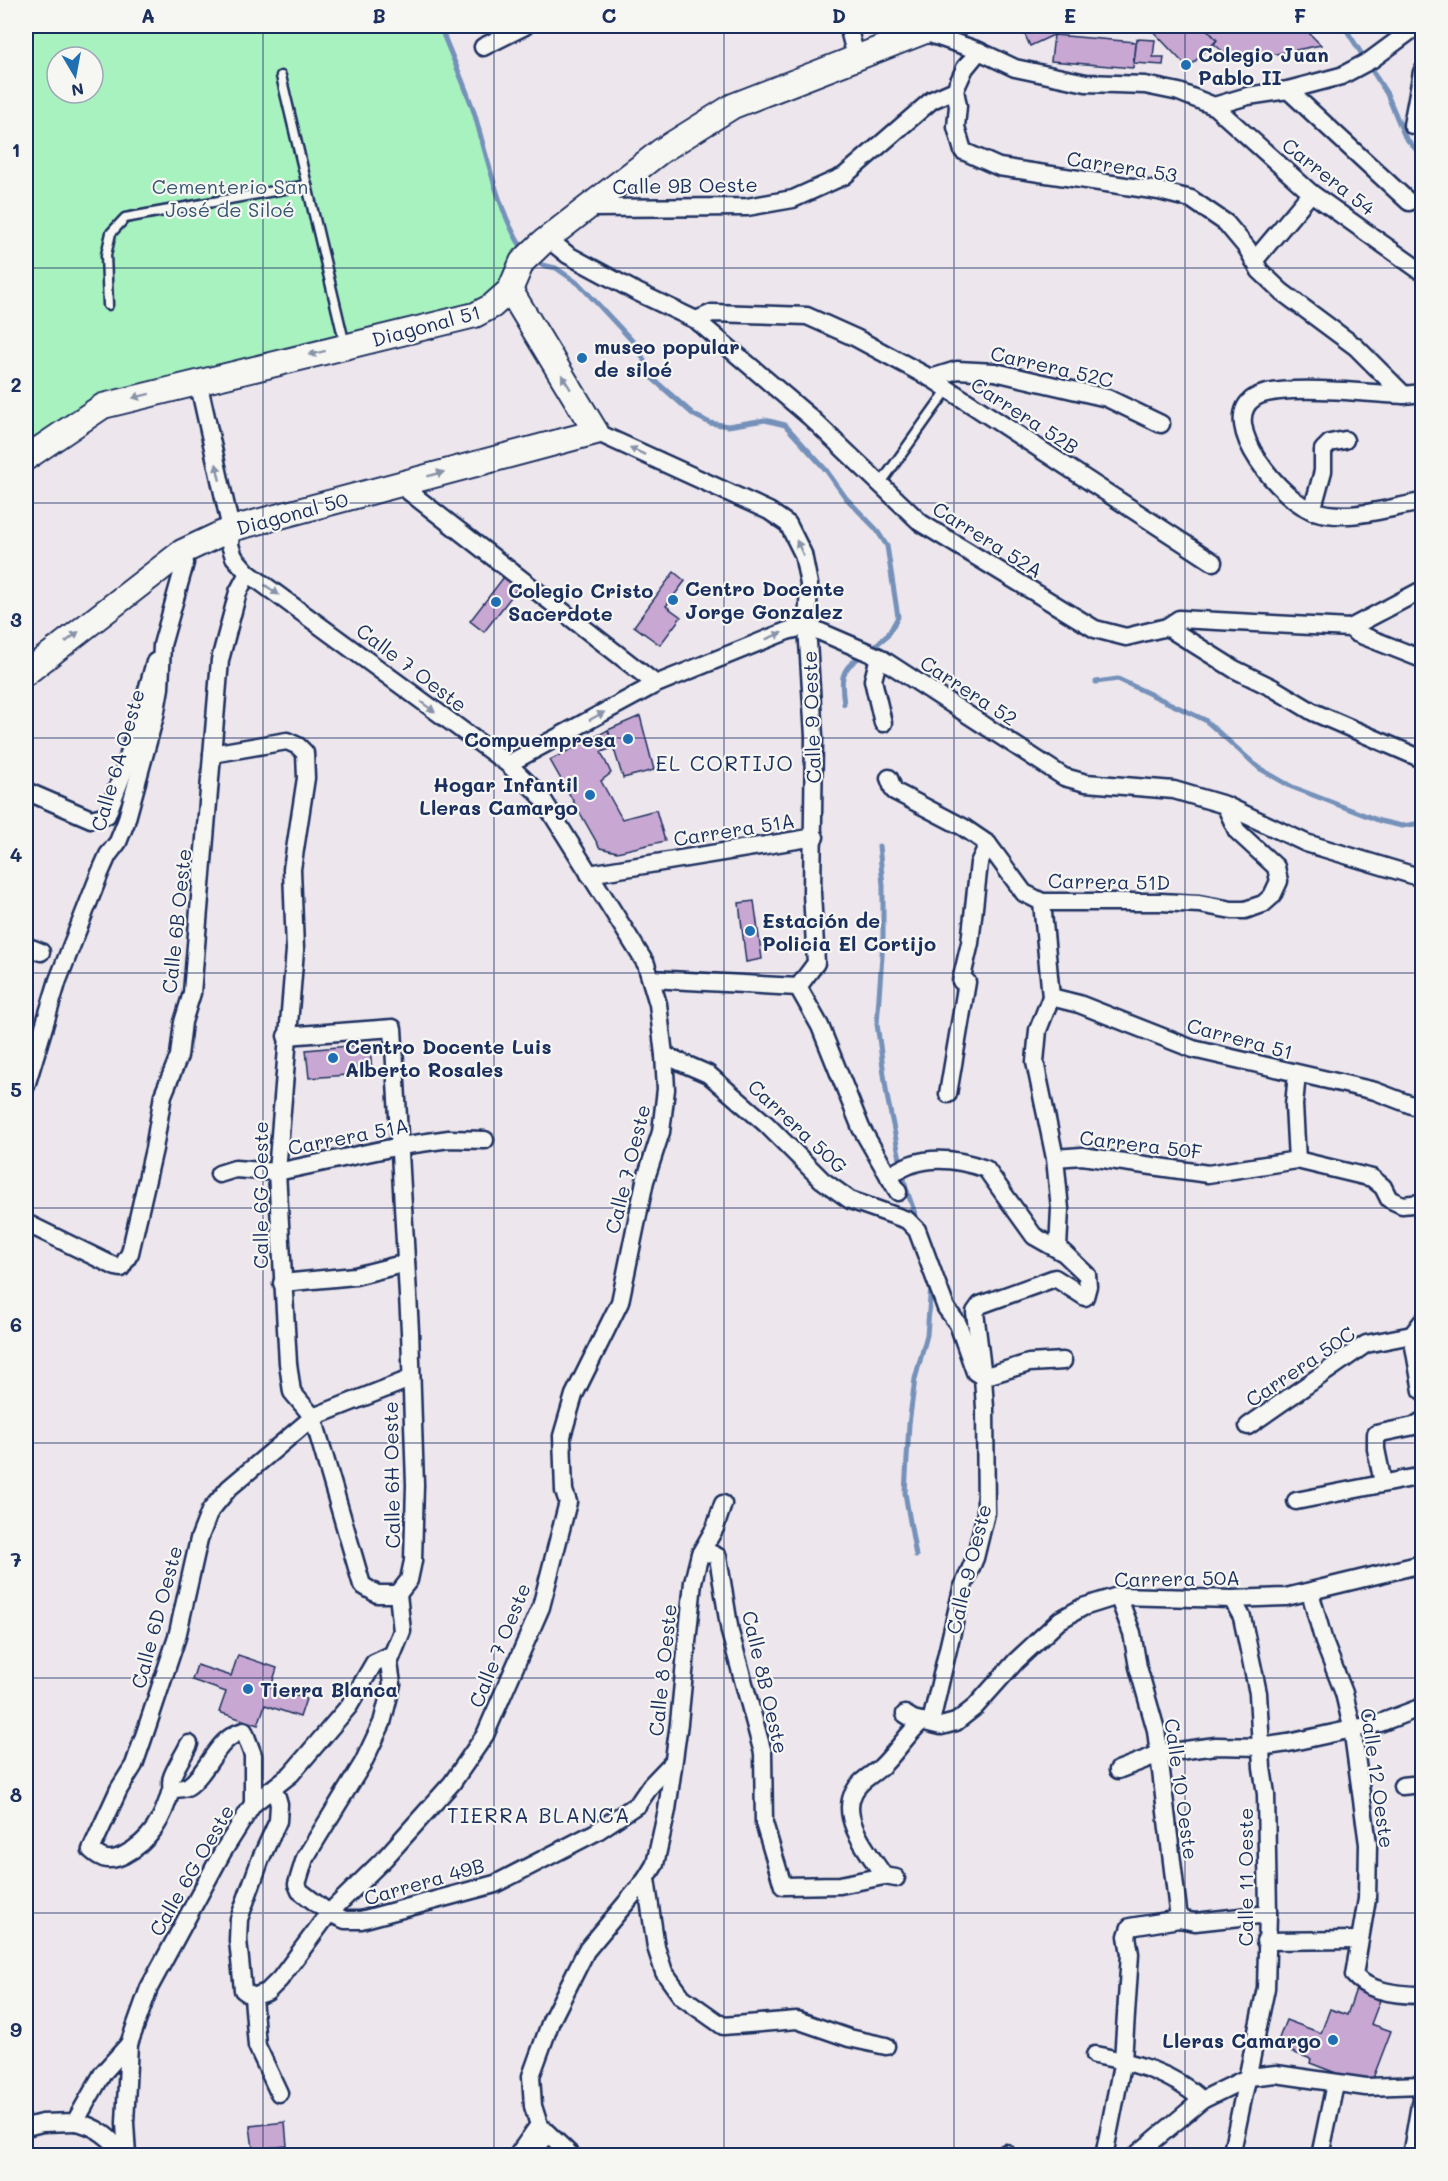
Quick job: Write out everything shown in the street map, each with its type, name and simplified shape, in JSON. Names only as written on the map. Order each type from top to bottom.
[{"type":"street","points":[[483,47],[525,26]]},
{"type":"street","points":[[848,26],[856,57]]},
{"type":"street","points":[[931,28],[1015,68],[1086,83],[1146,85],[1179,92],[1214,106],[1248,96],[1288,90],[1341,76],[1371,60],[1417,26]]},
{"type":"street","name":"Diagonal 51","points":[[26,458],[103,406],[475,315],[492,306],[510,290],[522,262],[548,239],[661,151],[733,106],[931,28]]},
{"type":"street","points":[[955,90],[965,68],[979,51]]},
{"type":"street","points":[[1412,125],[1422,72]]},
{"type":"street","name":"Calle 9B Oeste","points":[[586,208],[747,207],[793,200],[844,176],[932,100],[955,90]]},
{"type":"street","name":"Carrera 53","points":[[955,90],[958,106],[956,126],[963,151],[974,158],[999,167],[1033,174],[1070,177],[1191,199],[1227,223],[1260,271],[1282,292],[1356,347],[1404,396]]},
{"type":"street","points":[[1288,90],[1408,202]]},
{"type":"street","name":"Carrera 54","points":[[1214,106],[1311,193],[1422,272]]},
{"type":"street","points":[[1254,261],[1311,193]]},
{"type":"street","name":"Carrera 52A","points":[[548,239],[568,255],[696,320],[810,417],[921,523],[1095,628],[1126,637],[1167,627]]},
{"type":"street","points":[[510,290],[596,432]]},
{"type":"street","name":"Carrera 52B","points":[[696,320],[712,313],[807,316],[889,354],[931,378],[1213,562]]},
{"type":"street","name":"Carrera 52C","points":[[931,378],[957,370],[995,372],[1107,398],[1161,424]]},
{"type":"street","name":"Calle 7 Oeste","points":[[198,381],[231,529],[230,545],[234,557],[248,573],[508,764],[540,795],[646,964],[658,1004],[666,1089],[661,1132],[645,1181],[620,1302],[574,1395],[562,1436],[564,1491],[568,1502],[541,1607],[485,1735],[452,1783],[385,1858],[329,1912],[280,1979],[267,1992],[253,1997]]},
{"type":"street","points":[[1422,393],[1404,396],[1337,391],[1278,391],[1254,398],[1243,410],[1241,420],[1243,430],[1269,477],[1284,492],[1312,511],[1353,515],[1422,502]]},
{"type":"street","name":"Diagonal 50","points":[[26,673],[182,552],[231,529],[596,432]]},
{"type":"street","name":"Calle 9 Oeste","points":[[596,432],[769,511],[788,524],[803,554],[809,584],[807,626],[814,736],[815,837],[812,893],[816,963],[798,987]]},
{"type":"street","points":[[1312,511],[1323,471],[1323,450],[1330,443],[1345,440]]},
{"type":"street","points":[[399,484],[656,684]]},
{"type":"street","name":"Calle 6A Oeste","points":[[26,791],[91,819],[107,815],[113,804],[162,645],[184,562],[182,552]]},
{"type":"street","name":"Calle 6B Oeste","points":[[26,1223],[121,1268],[130,1253],[154,1149],[163,1095],[179,1056],[183,1022],[192,993],[220,660],[238,592],[248,573]]},
{"type":"street","points":[[1422,590],[1350,628],[1179,620],[1167,627],[1234,669],[1274,688],[1313,712],[1422,759]]},
{"type":"street","points":[[508,764],[656,684],[787,631],[807,626]]},
{"type":"street","name":"Carrera 52","points":[[807,626],[879,657],[1064,777],[1086,783],[1171,789],[1224,805],[1306,843],[1422,878]]},
{"type":"street","points":[[1350,628],[1356,633],[1422,659]]},
{"type":"street","name":"Calle 6A Oeste","points":[[26,1086],[58,980],[100,873],[108,855],[118,842],[126,822],[155,716],[160,688],[162,645]]},
{"type":"street","points":[[879,657],[873,681],[883,723]]},
{"type":"street","name":"Calle 6G Oeste","points":[[212,754],[287,741],[305,753],[306,778],[292,868],[295,950],[286,1036],[277,1172],[282,1283],[292,1392],[313,1417],[362,1585],[377,1594],[398,1594]]},
{"type":"street","name":"Carrera 51D","points":[[889,778],[894,791],[963,827],[988,844],[1024,893],[1042,902],[1199,904],[1232,910],[1245,910],[1263,904],[1272,896],[1279,881],[1276,867],[1236,831],[1224,805]]},
{"type":"street","name":"Carrera 51A","points":[[589,874],[815,837]]},
{"type":"street","points":[[948,1094],[979,863],[988,844]]},
{"type":"street","points":[[1042,902],[1051,997],[1038,1030],[1035,1062],[1055,1158],[1060,1209],[1056,1237],[1058,1248]]},
{"type":"street","points":[[651,979],[798,987],[820,1026],[861,1128],[898,1192]]},
{"type":"street","name":"Carrera 51","points":[[1051,997],[1079,1004],[1192,1049],[1375,1091],[1422,1109]]},
{"type":"street","name":"Calle 6H Oeste","points":[[286,1036],[393,1028],[415,1485],[413,1561],[409,1580],[398,1594]]},
{"type":"street","name":"Carrera 50G","points":[[664,1055],[708,1074],[766,1124],[822,1180],[850,1200],[907,1220]]},
{"type":"street","points":[[1297,1074],[1294,1105],[1297,1160]]},
{"type":"street","name":"Carrera 51A","points":[[219,1174],[235,1169],[277,1172],[400,1146],[449,1139],[485,1140]]},
{"type":"street","name":"Carrera 50F","points":[[1055,1158],[1082,1156],[1208,1174],[1297,1160],[1346,1174],[1372,1178],[1383,1187],[1389,1199],[1402,1205],[1422,1203]]},
{"type":"street","points":[[889,1176],[903,1165],[945,1159],[986,1169],[1034,1236],[1058,1248]]},
{"type":"street","name":"Calle 9 Oeste","points":[[907,1220],[917,1230],[946,1308],[958,1324],[975,1372],[982,1377]]},
{"type":"street","name":"Calle 9 Oeste","points":[[926,1722],[962,1589],[975,1558],[986,1513],[986,1417],[975,1312],[980,1305],[1055,1278],[1085,1297],[1088,1286],[1087,1275],[1079,1264],[1058,1248]]},
{"type":"street","points":[[282,1283],[355,1276],[406,1263]]},
{"type":"street","points":[[1417,1328],[1422,1391]]},
{"type":"street","name":"Carrera 50C","points":[[1248,1426],[1366,1344],[1417,1328]]},
{"type":"street","points":[[982,1377],[1029,1363],[1063,1361]]},
{"type":"street","points":[[313,1417],[410,1379]]},
{"type":"street","name":"Calle 6D Oeste","points":[[172,1788],[155,1832],[142,1845],[121,1857],[110,1860],[101,1859],[91,1850],[119,1789],[134,1766],[146,1733],[177,1637],[198,1539],[210,1511],[229,1488],[313,1417]]},
{"type":"street","points":[[1383,1483],[1376,1449],[1376,1434],[1422,1421]]},
{"type":"street","points":[[1296,1501],[1422,1476]]},
{"type":"street","name":"Calle 8 Oeste","points":[[646,1879],[655,1864],[665,1816],[693,1582],[700,1554],[715,1528],[723,1504]]},
{"type":"street","name":"Calle 8B Oeste","points":[[700,1554],[710,1553],[718,1557],[730,1632],[763,1753],[764,1823],[783,1886],[840,1885],[890,1877],[850,1818],[850,1805],[854,1792],[864,1779],[881,1767],[926,1722]]},
{"type":"street","name":"Carrera 50A","points":[[906,1714],[941,1726],[956,1722],[975,1707],[1016,1661],[1060,1620],[1083,1607],[1118,1596],[1232,1599],[1286,1597],[1422,1564]]},
{"type":"street","name":"Calle 12 Oeste","points":[[1310,1592],[1324,1642],[1344,1693],[1364,1787],[1368,1844],[1367,1899],[1354,1975],[1360,1983],[1403,1995],[1422,1995]]},
{"type":"street","points":[[391,1655],[402,1631],[398,1594]]},
{"type":"street","name":"Calle 10 Oeste","points":[[1118,1596],[1132,1633],[1138,1667],[1156,1730],[1179,1919]]},
{"type":"street","name":"Calle 11 Oeste","points":[[1231,2156],[1266,1988],[1265,1941],[1268,1914],[1266,1794],[1260,1747],[1258,1693],[1242,1617],[1232,1599]]},
{"type":"street","name":"Calle 6G Oeste","points":[[126,2156],[125,2123],[129,2044],[149,1988],[222,1853],[253,1804],[291,1774],[349,1707],[374,1663],[391,1655]]},
{"type":"street","name":"Carrera 49B","points":[[391,1655],[392,1684],[382,1723],[363,1763],[305,1858],[297,1884],[300,1891],[329,1912],[345,1920],[361,1920],[495,1884],[596,1832],[638,1804],[651,1785],[673,1762]]},
{"type":"street","points":[[1118,1770],[1159,1755],[1216,1746],[1260,1747],[1380,1723],[1422,1707]]},
{"type":"street","points":[[189,1744],[171,1778],[172,1788],[181,1789],[190,1785],[210,1757],[234,1733],[244,1731],[253,1755],[253,1804]]},
{"type":"street","points":[[1402,1785],[1422,1784]]},
{"type":"street","points":[[269,1791],[277,1797],[278,1821],[246,1898],[239,1919],[238,1940],[243,1990],[253,1997],[257,2046],[279,2093]]},
{"type":"street","points":[[638,1804],[665,1816]]},
{"type":"street","points":[[646,1879],[656,1947],[664,1972],[682,1997],[704,2015],[723,2026],[797,2019],[849,2038],[886,2046]]},
{"type":"street","points":[[572,2156],[543,2129],[533,2106],[531,2076],[551,2021],[586,1951],[646,1879]]},
{"type":"street","points":[[1104,2156],[1123,2060],[1130,1954],[1127,1936],[1130,1927],[1179,1919],[1194,1922],[1268,1914]]},
{"type":"street","points":[[1265,1941],[1359,1940]]},
{"type":"street","points":[[26,2127],[42,2123],[75,2122],[103,2073],[129,2044]]},
{"type":"street","points":[[1095,2055],[1123,2060],[1162,2073],[1184,2084],[1202,2100]]},
{"type":"street","points":[[1134,2156],[1202,2100],[1249,2077],[1276,2074],[1366,2087],[1422,2085]]},
{"type":"street","points":[[1320,2156],[1335,2084]]},
{"type":"street","points":[[1411,2156],[1422,2093]]},
{"type":"street","name":"Calle 6G Oeste","points":[[75,2122],[85,2124],[111,2137],[126,2156]]},
{"type":"street","points":[[516,2156],[543,2129]]},
{"type":"street","points":[[536,2156],[535,2147],[543,2129]]},
{"type":"lane","points":[[280,76],[345,346]]},
{"type":"lane","points":[[108,305],[106,255],[111,233],[125,218],[307,185]]},
{"type":"lane","points":[[881,483],[948,389]]},
{"type":"green space","name":"Cementerio San José de Siloé","points":[[26,26],[440,26],[462,76],[491,174],[514,236],[522,248],[492,306],[103,406],[26,458]]},
{"type":"building","points":[[1021,26],[1073,26],[1030,46]]},
{"type":"building","points":[[1148,26],[1204,26],[1217,40],[1188,68]]},
{"type":"building","points":[[1204,26],[1302,26],[1321,45],[1235,62],[1214,44],[1217,40]]},
{"type":"building","points":[[1054,35],[1135,42],[1133,68],[1051,61]]},
{"type":"building","points":[[1137,39],[1155,40],[1153,57],[1164,57],[1163,65],[1134,63]]},
{"type":"building","name":"Centro Docente Jorge Gonzalez","points":[[674,572],[685,581],[666,606],[681,617],[660,645],[634,626]]},
{"type":"building","name":"Colegio Cristo Sacerdote","points":[[507,573],[521,584],[484,632],[470,621]]},
{"type":"building","name":"Compuempresa","points":[[640,716],[654,770],[623,778],[608,730]]},
{"type":"building","name":"Hogar Infantil Lleras Camargo","points":[[608,730],[613,748],[601,752],[611,773],[601,781],[622,819],[656,810],[665,841],[617,852],[600,848],[550,760]]},
{"type":"building","name":"Estación de Policia El Cortijo","points":[[754,901],[762,959],[746,962],[739,903]]},
{"type":"building","points":[[370,1044],[372,1073],[309,1078],[306,1050]]},
{"type":"building","name":"Tierra Blanca","points":[[238,1655],[277,1668],[271,1687],[306,1699],[300,1717],[265,1705],[258,1725],[219,1712],[226,1692],[192,1680],[197,1665],[231,1676]]},
{"type":"building","name":"Lleras Camargo","points":[[1357,1986],[1382,1995],[1371,2024],[1391,2031],[1370,2086],[1310,2063],[1311,2059],[1276,2046],[1286,2020],[1321,2033],[1330,2009],[1347,2015]]},
{"type":"building","points":[[285,2122],[287,2146],[253,2149],[250,2126]]},
{"type":"waterway","points":[[440,26],[474,112],[506,218],[522,248]]},
{"type":"waterway","points":[[1344,26],[1387,94],[1405,137],[1422,156]]},
{"type":"waterway","points":[[542,265],[556,268],[579,284],[638,347],[652,378],[694,415],[710,423],[728,426],[765,420],[785,425],[826,470],[846,498],[876,529],[887,546],[898,617],[888,635],[877,644]]},
{"type":"waterway","points":[[844,704],[843,677],[848,667],[860,657]]},
{"type":"waterway","points":[[1096,682],[1118,679],[1205,720],[1259,768],[1292,787],[1380,821],[1402,826],[1422,823]]},
{"type":"waterway","points":[[879,846],[883,885],[883,942],[877,1024],[887,1096],[906,1188],[918,1222]]},
{"type":"waterway","points":[[916,1556],[905,1493],[909,1424],[915,1379],[927,1335],[931,1285]]},
{"type":"place","name":"Colegio Juan Pablo II","points":[[1186,65]]},
{"type":"place","name":"museo popular de siloé","points":[[582,358]]},
{"type":"place","name":"Centro Docente Jorge Gonzalez","points":[[673,600]]},
{"type":"place","name":"Colegio Cristo Sacerdote","points":[[496,602]]},
{"type":"place","name":"Compuempresa","points":[[628,739]]},
{"type":"place","name":"Hogar Infantil Lleras Camargo","points":[[590,795]]},
{"type":"place","name":"Estación de Policia El Cortijo","points":[[750,931]]},
{"type":"place","name":"Centro Docente Luis Alberto Rosales","points":[[333,1058]]},
{"type":"place","name":"Tierra Blanca","points":[[248,1689]]},
{"type":"place","name":"Lleras Camargo","points":[[1333,2040]]},
{"type":"district","name":"EL CORTIJO","points":[[725,762]]},
{"type":"district","name":"TIERRA BLANCA","points":[[539,1814]]}]
